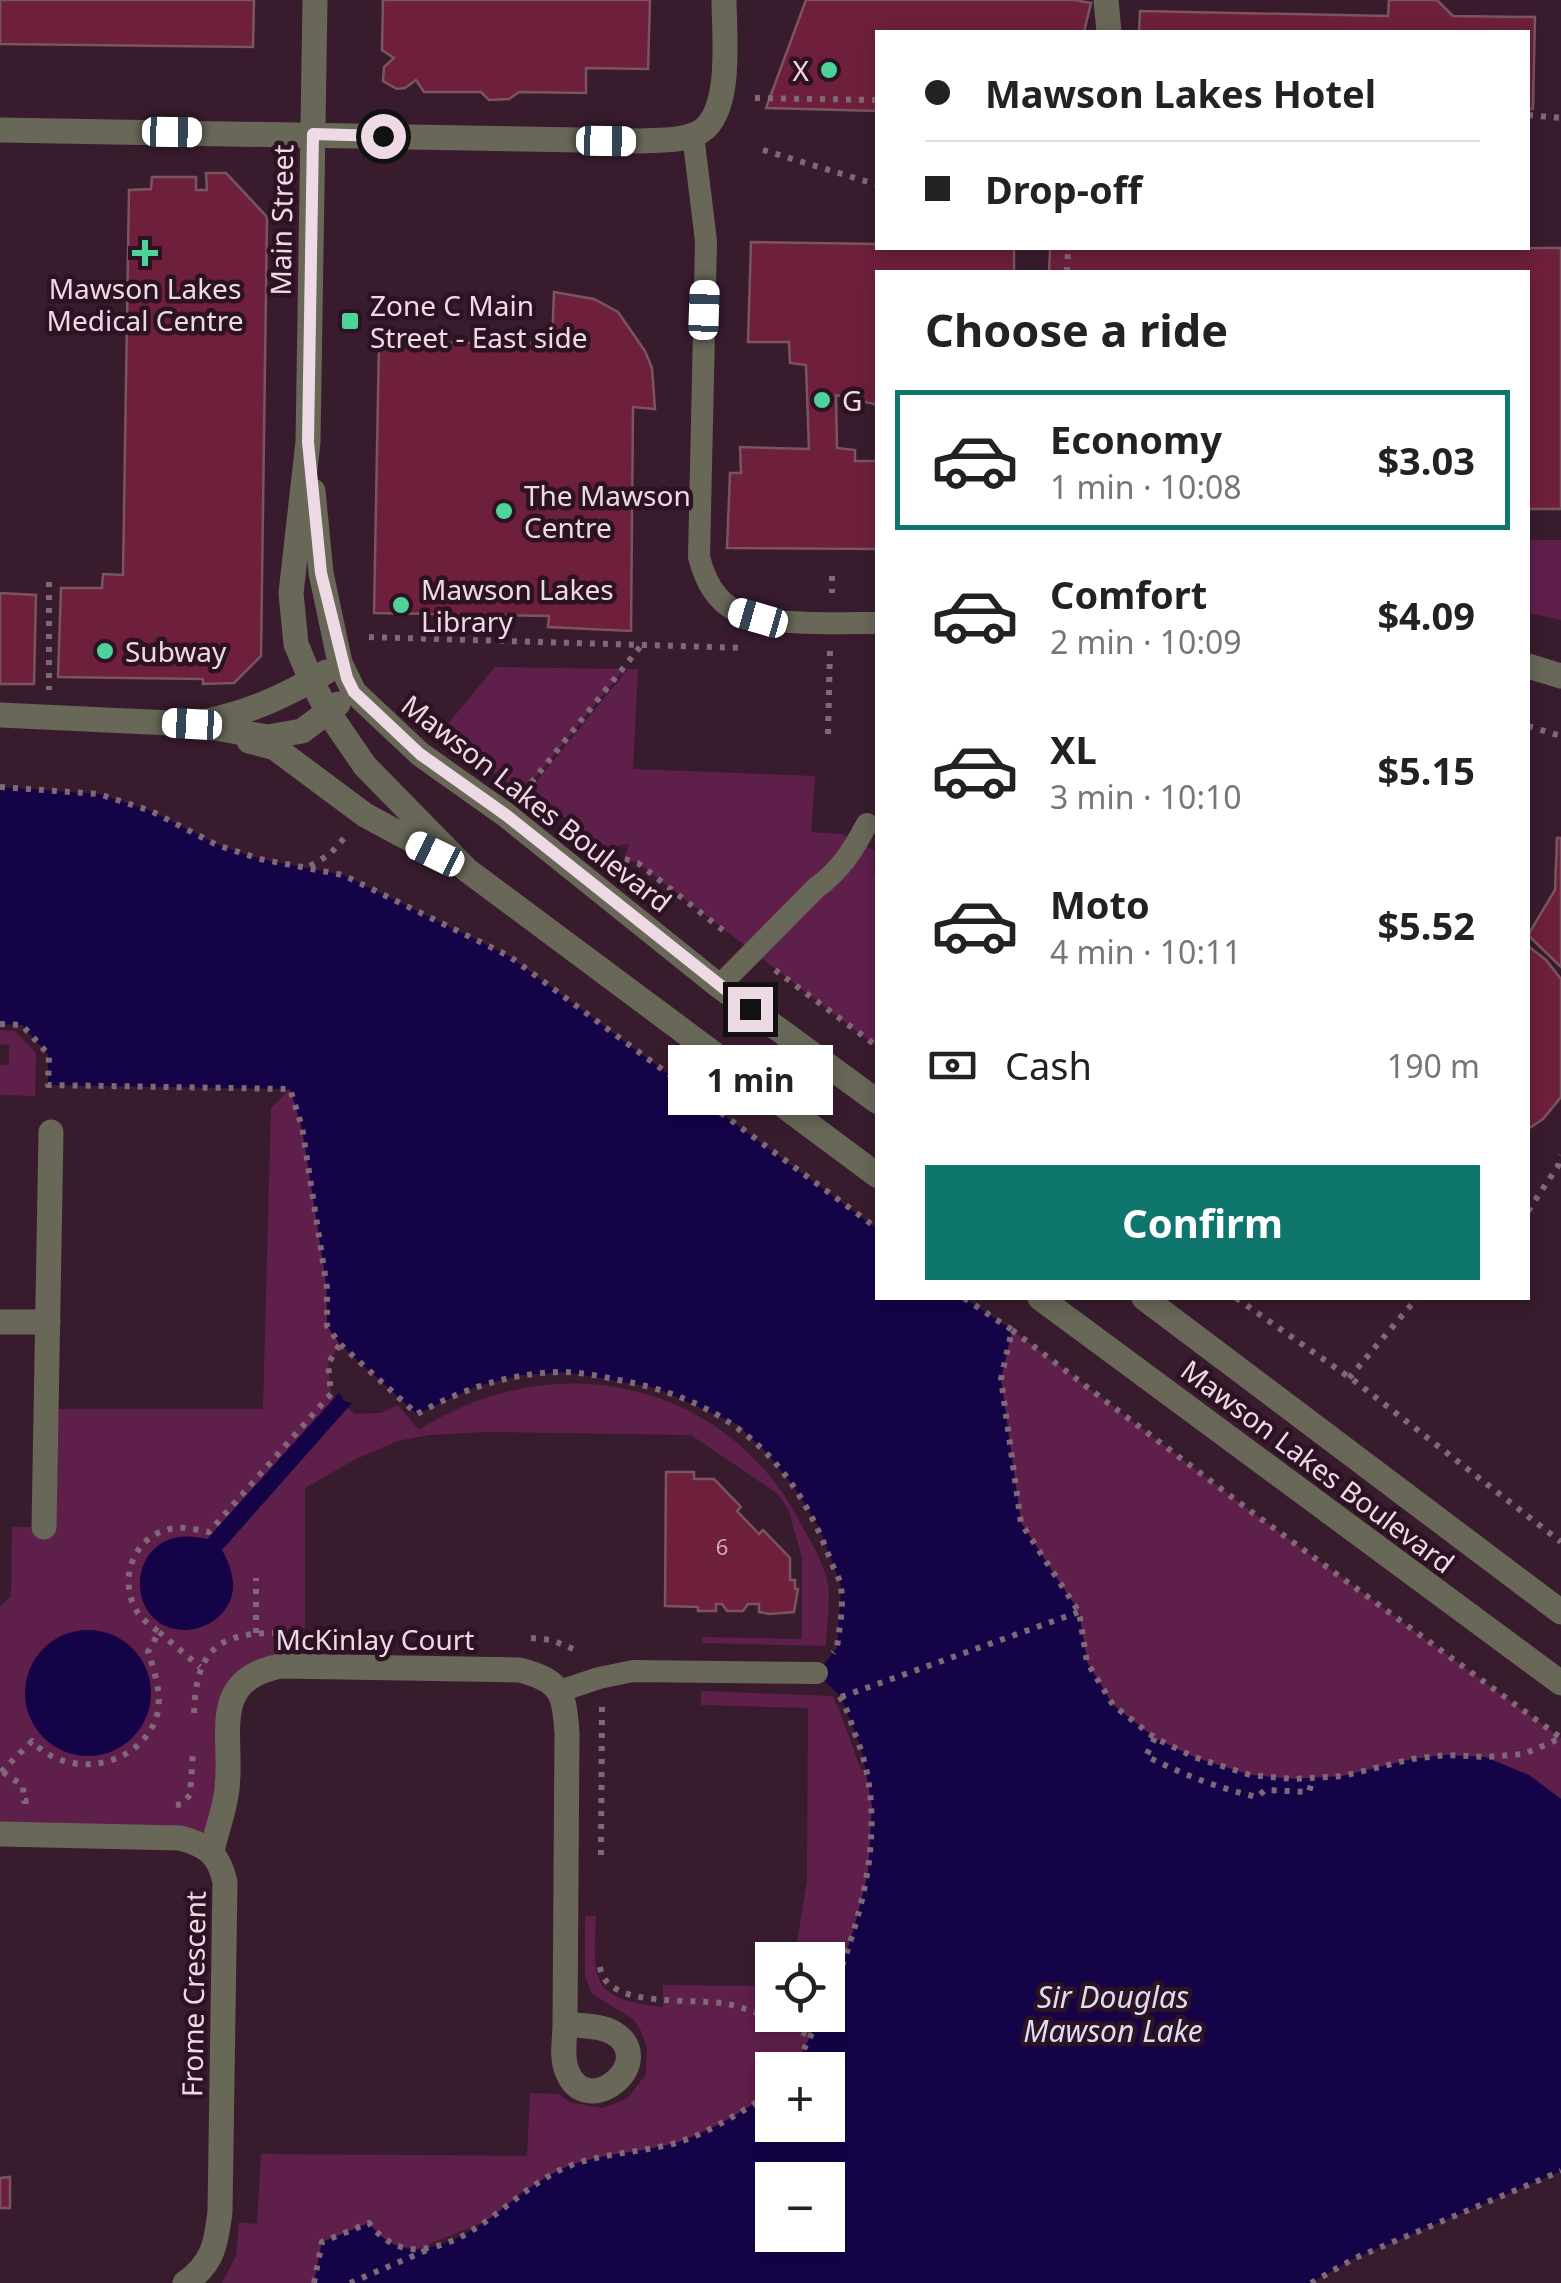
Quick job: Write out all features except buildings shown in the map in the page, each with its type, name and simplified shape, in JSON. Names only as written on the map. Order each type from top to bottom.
[{"type":"street","name":"Main Street","points":[[308,442],[315,0]]},
{"type":"street","points":[[0,130],[641,142],[700,133],[720,104],[724,0]]},
{"type":"street","points":[[1106,0],[1109,30]]},
{"type":"street","points":[[308,442],[291,592],[296,644],[328,712],[365,766],[467,870],[875,1174]]},
{"type":"street","name":"Mawson Lakes Boulevard","points":[[308,442],[321,573],[340,663],[354,692],[420,754],[506,815],[719,986],[875,1100]]},
{"type":"street","points":[[192,724],[241,714],[340,663]]},
{"type":"street","points":[[1530,667],[1561,676]]},
{"type":"street","points":[[0,715],[192,724],[268,737],[302,731],[354,692]]},
{"type":"street","points":[[192,724],[275,748],[366,815],[467,870]]},
{"type":"street","points":[[44,1527],[51,1132]]},
{"type":"street","name":"Mawson Lakes Boulevard","points":[[1043,1300],[1561,1683]]},
{"type":"street","name":"Mawson Lakes Boulevard","points":[[1147,1300],[1561,1612]]},
{"type":"street","points":[[0,1322],[48,1322]]},
{"type":"street","name":"McKinlay Court","points":[[212,1851],[227,1795],[228,1712],[232,1695],[260,1669],[280,1666],[520,1670],[543,1676],[560,1692]]},
{"type":"street","points":[[560,1692],[567,1732],[565,2024]]},
{"type":"street","name":"Frome Crescent","points":[[0,1834],[180,1838],[199,1842],[221,1864],[225,1882],[220,2212],[216,2250],[204,2269],[185,2283]]},
{"type":"lane","points":[[693,134],[706,241],[699,538],[704,577],[719,598],[738,612],[758,618],[875,623]]},
{"type":"lane","points":[[719,986],[816,888],[834,875],[867,824]]},
{"type":"lane","points":[[560,1692],[633,1671],[817,1673]]},
{"type":"path","points":[[755,98],[875,100]]},
{"type":"path","points":[[1530,115],[1561,118]]},
{"type":"path","points":[[762,150],[875,184]]},
{"type":"path","points":[[49,582],[49,716]]},
{"type":"path","points":[[369,638],[754,648]]},
{"type":"path","points":[[522,794],[641,646]]},
{"type":"path","points":[[811,650],[846,650]]},
{"type":"path","points":[[1530,727],[1561,736]]},
{"type":"path","points":[[508,783],[536,805]]},
{"type":"path","points":[[0,787],[99,794],[151,811],[218,845],[260,859],[342,875],[509,956],[875,1227]]},
{"type":"path","points":[[309,866],[330,854],[357,824]]},
{"type":"path","points":[[609,862],[624,859],[638,863],[875,1045]]},
{"type":"path","points":[[0,1024],[22,1025],[48,1054],[48,1085],[290,1089],[302,1126],[327,1288],[328,1326],[340,1344],[417,1414],[477,1386],[521,1375],[566,1372],[657,1388],[738,1426],[768,1454],[820,1527],[841,1585],[836,1648],[817,1673],[841,1697],[867,1771],[871,1837],[868,1873],[845,1953]]},
{"type":"path","points":[[1530,1208],[1561,1155]]},
{"type":"path","points":[[967,1300],[1561,1738]]},
{"type":"path","points":[[1239,1300],[1350,1378],[1561,1542]]},
{"type":"path","points":[[1350,1378],[1415,1300]]},
{"type":"path","points":[[1012,1330],[1001,1379],[1020,1523],[1080,1612],[1087,1662],[1113,1705],[1155,1738],[1250,1776],[1313,1778],[1343,1776],[1412,1759],[1524,1754],[1561,1738]]},
{"type":"path","points":[[200,1667],[136,1609],[127,1580],[135,1551],[163,1531],[178,1528],[208,1532],[331,1394],[328,1364],[340,1344]]},
{"type":"path","points":[[256,1578],[256,1633]]},
{"type":"path","points":[[841,1697],[1080,1612]]},
{"type":"path","points":[[42,1801],[24,1801],[22,1786],[2,1772],[32,1741],[68,1764],[118,1759],[138,1747],[156,1719],[158,1694],[148,1652],[158,1632]]},
{"type":"path","points":[[194,1721],[195,1682],[200,1667],[236,1636],[275,1633]]},
{"type":"path","points":[[522,1638],[552,1640],[576,1650],[592,1661],[599,1678],[604,1724],[601,1873]]},
{"type":"path","points":[[1155,1738],[1146,1756],[1228,1791],[1257,1797],[1265,1790],[1309,1792],[1313,1778]]},
{"type":"path","points":[[170,1805],[182,1804],[190,1795],[193,1740]]},
{"type":"path","points":[[600,1948],[601,1977],[617,1991],[734,2005],[810,2036]]},
{"type":"path","points":[[800,2052],[812,2032]]},
{"type":"path","points":[[350,2283],[493,2218],[522,2191],[562,2168],[678,2142],[722,2123],[755,2101]]},
{"type":"path","points":[[1311,2283],[1355,2258],[1561,2171]]},
{"type":"path","points":[[314,2283],[322,2242],[368,2224],[380,2238],[397,2246],[418,2250],[441,2244]]},
{"type":"shaded area","points":[[1530,540],[1561,540],[1561,620],[1530,613]]},
{"type":"shaded area","points":[[495,667],[624,669],[522,794],[441,732]]},
{"type":"shaded area","points":[[628,669],[638,669],[633,769],[815,776],[811,832],[841,834],[874,850],[875,1045],[638,863],[624,859],[629,844],[606,848],[529,791]]},
{"type":"shaded area","points":[[0,1030],[15,1031],[36,1053],[35,1096],[0,1095],[0,1065],[9,1065],[9,1045],[0,1044]]},
{"type":"shaded area","points":[[290,1089],[311,1178],[328,1317],[340,1344],[328,1364],[331,1394],[355,1414],[381,1413],[398,1405],[419,1430],[470,1403],[524,1388],[578,1384],[631,1390],[682,1407],[728,1435],[768,1473],[800,1522],[826,1577],[826,1646],[702,1643],[702,1637],[802,1639],[802,1558],[789,1511],[778,1494],[691,1435],[486,1432],[397,1441],[305,1488],[305,1628],[288,1629],[287,1666],[248,1676],[212,1851],[0,1835],[0,1607],[11,1596],[12,1527],[44,1527],[47,1409],[263,1409],[271,1108]]},
{"type":"shaded area","points":[[1012,1330],[1249,1510],[1561,1738],[1561,1799],[1529,1775],[1447,1755],[1412,1759],[1343,1776],[1293,1779],[1250,1775],[1194,1757],[1155,1738],[1113,1705],[1087,1662],[1079,1612],[1021,1523],[1001,1379]]},
{"type":"shaded area","points":[[701,1691],[833,1696],[869,1783],[873,1807],[869,1864],[845,1952],[845,1942],[797,1942],[807,1880],[808,1708],[701,1705]]},
{"type":"shaded area","points":[[585,1916],[596,1916],[597,1971],[601,1983],[621,1999],[663,2007],[663,1985],[755,1986],[755,2032],[812,2032],[802,2052],[755,2052],[755,2103],[678,2142],[562,2169],[522,2191],[493,2218],[418,2249],[380,2238],[368,2224],[322,2242],[314,2283],[222,2283],[236,2256],[239,2222],[257,2224],[261,2154],[527,2156],[530,2093],[559,2094],[569,2102],[602,2108],[627,2099],[646,2074],[647,2047],[633,2019],[592,1994],[585,1977]]},
{"type":"water","name":"Sir Douglas Mawson Lake","points":[[0,787],[99,794],[151,811],[218,845],[260,859],[343,875],[509,956],[875,1228],[875,1300],[967,1300],[1012,1330],[1001,1379],[1021,1523],[1079,1612],[1087,1662],[1113,1705],[1155,1738],[1194,1757],[1250,1775],[1293,1779],[1343,1776],[1412,1759],[1447,1755],[1485,1757],[1529,1775],[1561,1799],[1561,2171],[1355,2258],[1311,2283],[314,2283],[322,2242],[369,2223],[398,2246],[421,2249],[441,2245],[477,2227],[560,2170],[687,2139],[755,2103],[755,2142],[845,2142],[845,2052],[802,2052],[812,2032],[845,2032],[845,1956],[868,1873],[872,1806],[862,1750],[841,1697],[817,1673],[837,1648],[841,1585],[819,1527],[768,1454],[738,1425],[657,1388],[566,1372],[521,1375],[477,1386],[417,1414],[340,1344],[327,1326],[327,1288],[302,1127],[290,1089],[48,1085],[48,1054],[22,1025],[0,1024]]},
{"type":"water","points":[[339,1393],[344,1401],[352,1403],[222,1550],[233,1586],[223,1613],[198,1628],[165,1626],[150,1614],[142,1597],[140,1577],[146,1559],[159,1545],[180,1537],[207,1539]]},
{"type":"water","points":[[88,1630],[112,1635],[133,1648],[146,1669],[151,1693],[146,1717],[133,1738],[112,1751],[88,1756],[64,1751],[43,1738],[30,1717],[25,1693],[30,1669],[43,1648],[64,1635]]},
{"type":"place","name":"X","points":[[829,70]]},
{"type":"place","name":"Mawson Lakes Medical Centre","points":[[145,253]]},
{"type":"place","name":"Zone C Main Street - East side","points":[[350,321]]},
{"type":"place","name":"G","points":[[822,400]]},
{"type":"place","name":"The Mawson Centre","points":[[504,511]]},
{"type":"place","name":"Mawson Lakes Library","points":[[401,605]]},
{"type":"place","name":"Subway","points":[[105,651]]},
{"type":"route","points":[[383,136],[313,134],[308,442],[321,573],[340,663],[354,692],[420,754],[506,815],[750,1009]]}]
